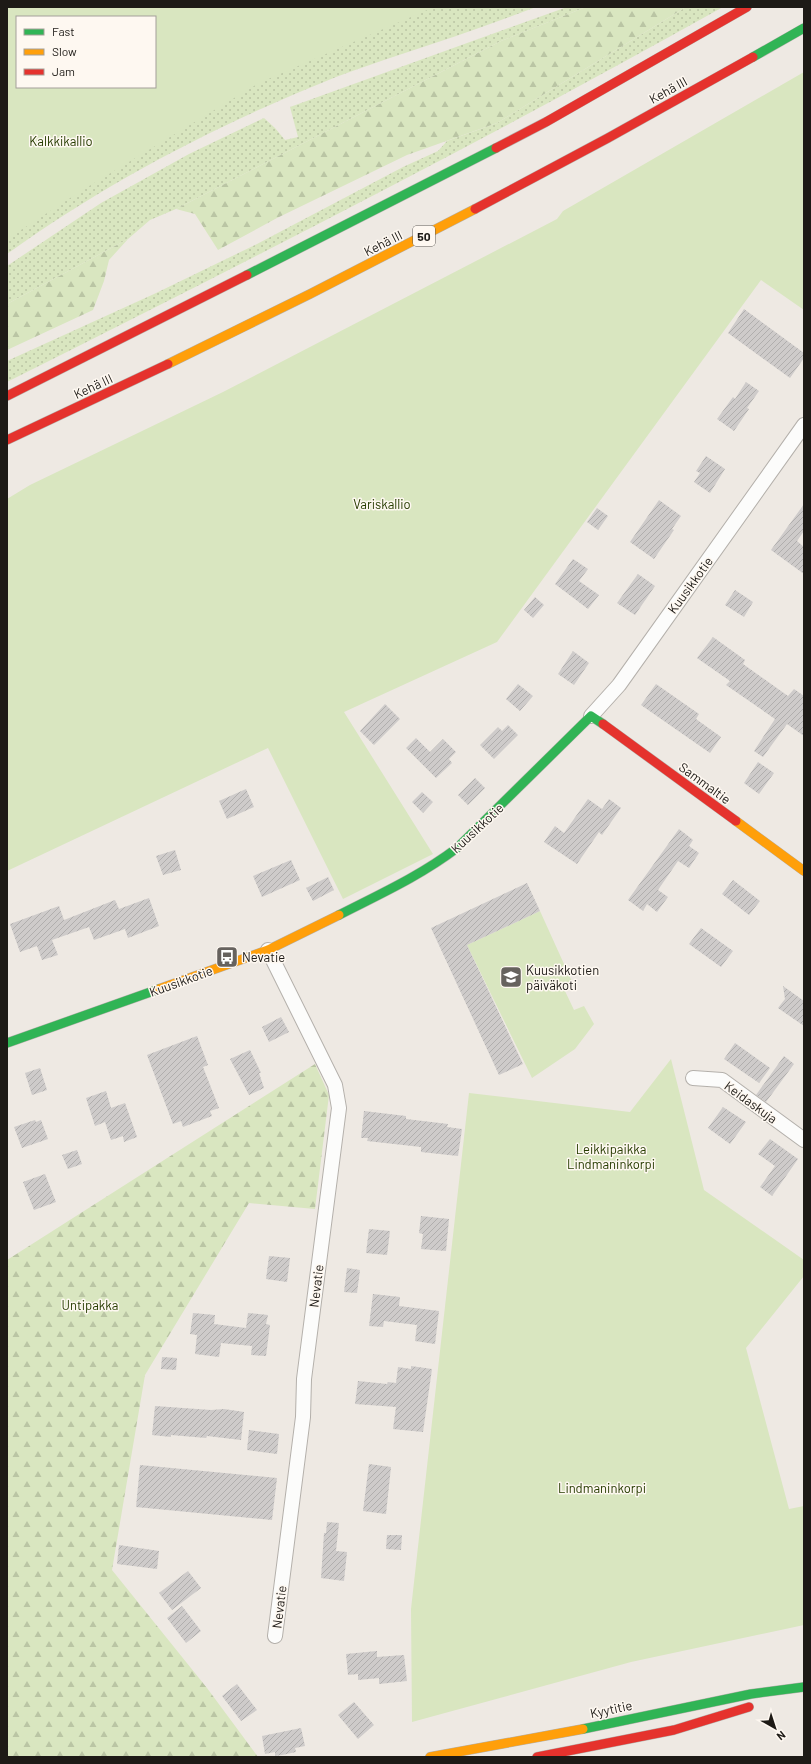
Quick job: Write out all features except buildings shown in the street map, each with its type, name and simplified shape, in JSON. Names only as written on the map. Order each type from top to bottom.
[{"type":"main road","points":[[7,396],[259,270],[539,126],[747,7]]},
{"type":"main road","name":"Kehä III","points":[[7,440],[245,328],[396,251],[579,154],[804,28]]},
{"type":"main road","name":"Sammaltie","points":[[591,716],[804,871]]},
{"type":"main road","name":"Kuusikkotie","points":[[7,1043],[268,950],[385,893],[436,864],[457,848],[591,716]]},
{"type":"main road","name":"Kyytitie","points":[[537,1757],[674,1730],[759,1703],[800,1687]]},
{"type":"main road","name":"Kyytitie","points":[[430,1757],[500,1743],[562,1733],[750,1694],[800,1687]]},
{"type":"street","name":"Kuusikkotie","points":[[591,716],[619,685],[804,425]]},
{"type":"street","name":"Nevatie","points":[[268,950],[335,1085],[339,1108],[304,1379],[303,1417],[275,1636]]},
{"type":"street","name":"Keidaskuja","points":[[693,1078],[722,1080],[804,1140]]},
{"type":"green space","name":"Kalkkikallio","points":[[7,7],[434,7],[259,83],[81,191],[7,239]]},
{"type":"green space","points":[[357,7],[536,7],[344,74],[250,114],[166,155],[125,178],[45,227],[7,254],[7,201]]},
{"type":"green space","points":[[567,7],[586,7],[501,41],[176,209],[150,220],[128,239],[7,304],[7,266],[101,203],[189,154],[264,118],[285,140],[298,137],[290,107]]},
{"type":"green space","points":[[586,7],[686,7],[497,123],[407,155],[277,218],[218,250],[195,214],[176,209],[501,41]]},
{"type":"green space","points":[[686,7],[723,7],[457,152],[188,291],[7,382],[7,361],[154,294],[257,244],[403,167],[438,151],[447,141],[497,123]]},
{"type":"green space","name":"Variskallio","points":[[804,72],[804,310],[761,280],[497,642],[344,712],[433,854],[343,899],[268,748],[7,871],[7,499],[30,485],[223,392],[557,219],[563,211]]},
{"type":"green space","points":[[128,239],[109,260],[104,281],[93,310],[7,350],[7,304]]},
{"type":"green space","points":[[540,911],[574,986],[565,991],[574,1010],[584,1006],[594,1024],[575,1049],[532,1078],[467,945]]},
{"type":"green space","name":"Lindmaninkorpi","points":[[671,1059],[704,1190],[804,1260],[804,1276],[746,1348],[789,1509],[804,1506],[804,1625],[631,1662],[412,1722],[411,1609],[469,1093],[630,1112]]},
{"type":"green space","name":"Untipakka","points":[[315,1064],[329,1095],[315,1209],[249,1203],[145,1375],[112,1570],[207,1688],[258,1757],[7,1757],[7,1260]]},
{"type":"traffic: fast","points":[[753,57],[804,28]]},
{"type":"traffic: fast","points":[[247,275],[496,148]]},
{"type":"traffic: fast","points":[[339,915],[414,876],[457,848],[591,716],[603,724]]},
{"type":"traffic: fast","points":[[7,1043],[159,989]]},
{"type":"traffic: fast","points":[[583,1729],[751,1694],[804,1687]]},
{"type":"traffic: slow","points":[[168,364],[310,294],[475,209]]},
{"type":"traffic: slow","points":[[736,821],[804,871]]},
{"type":"traffic: slow","points":[[159,989],[268,950],[339,915]]},
{"type":"traffic: slow","points":[[430,1757],[583,1729]]},
{"type":"traffic: jam","points":[[496,148],[546,122],[747,7]]},
{"type":"traffic: jam","points":[[475,209],[608,138],[753,57]]},
{"type":"traffic: jam","points":[[7,396],[247,275]]},
{"type":"traffic: jam","points":[[7,440],[168,364]]},
{"type":"traffic: jam","points":[[603,724],[736,821]]},
{"type":"traffic: jam","points":[[537,1757],[674,1730],[749,1707]]},
{"type":"place","name":"Nevatie","points":[[227,957]]},
{"type":"place","name":"Kuusikkotien päiväkoti","points":[[511,977]]},
{"type":"park label","name":"Leikkipaikka Lindmaninkorpi","points":[[611,1156]]}]
